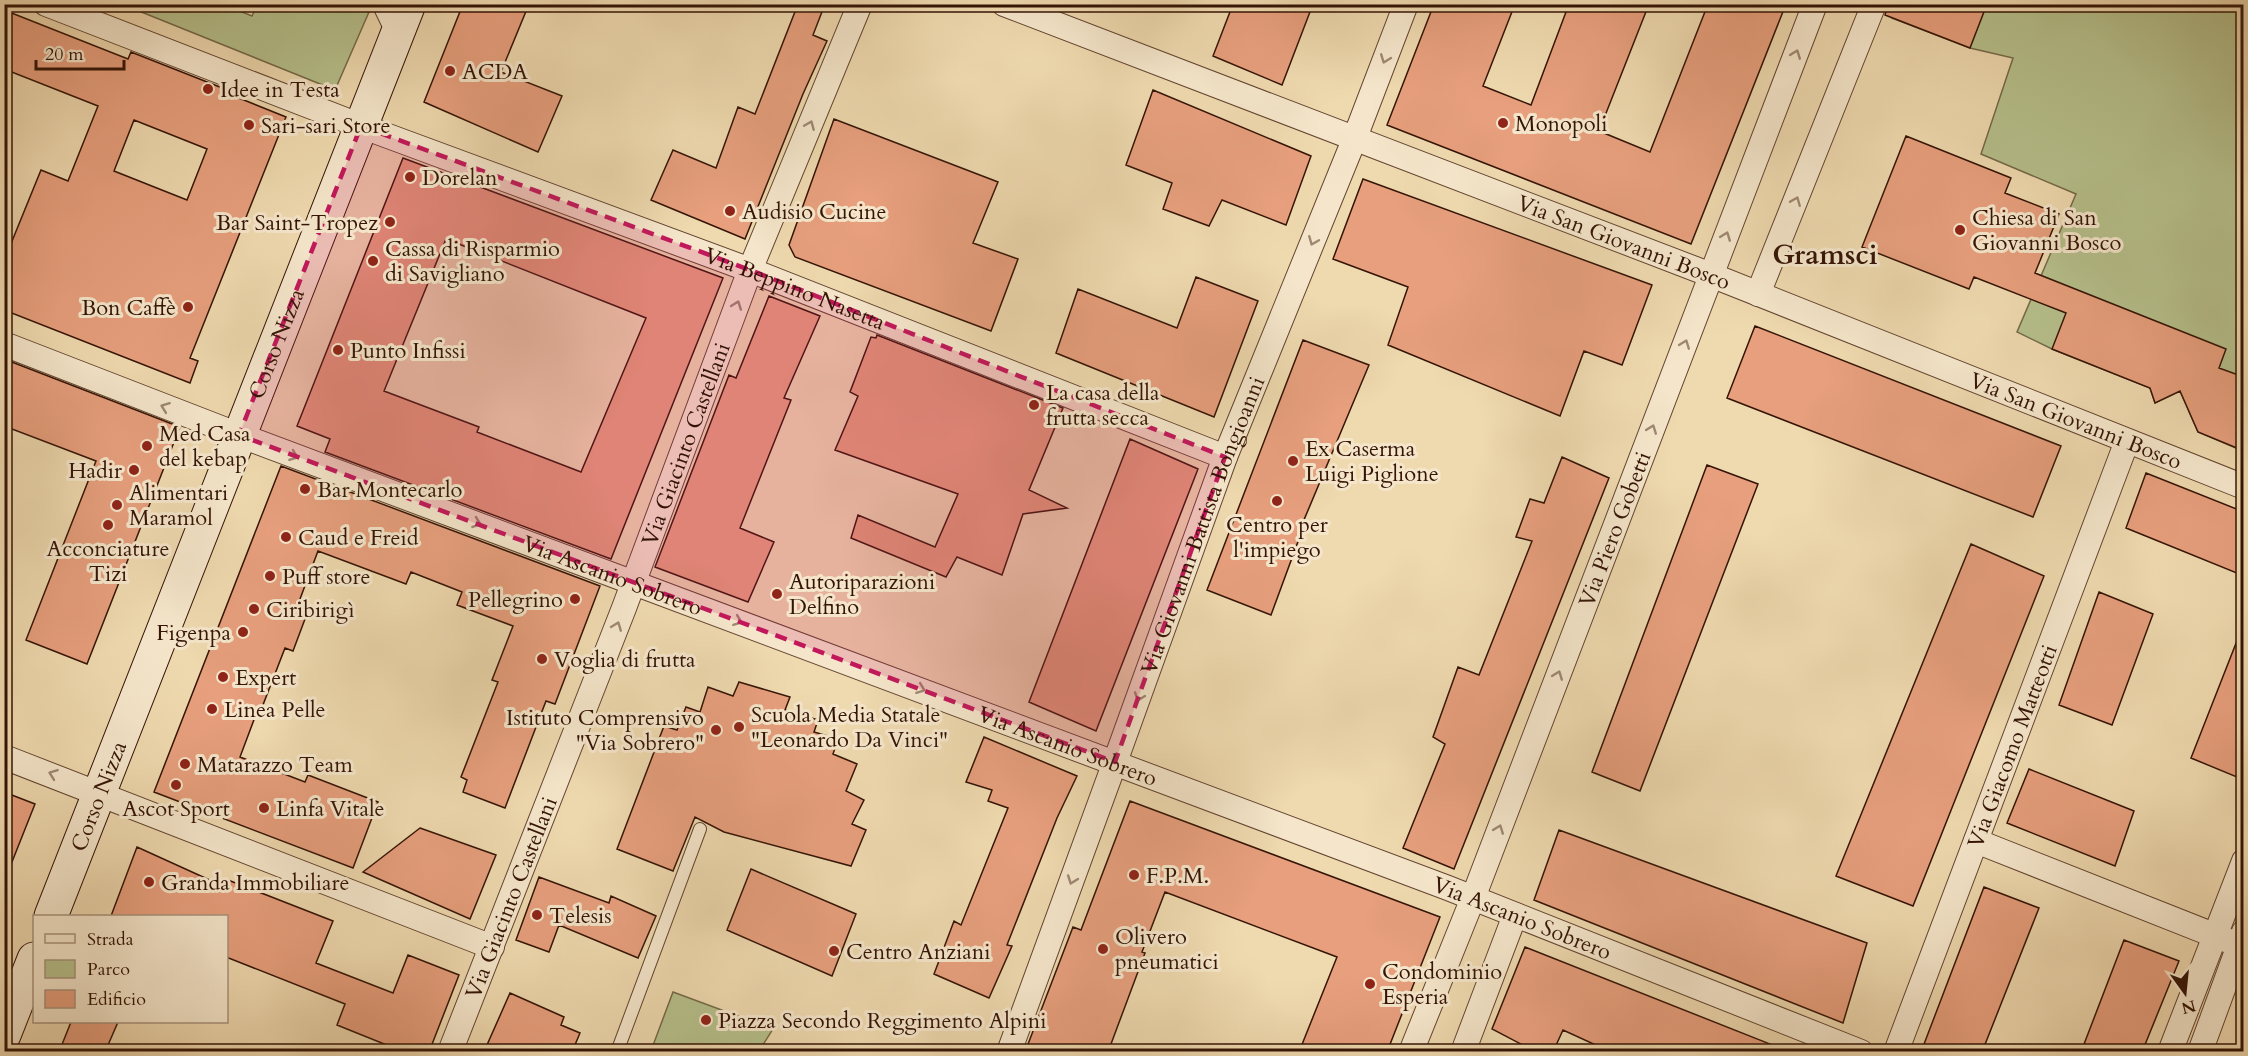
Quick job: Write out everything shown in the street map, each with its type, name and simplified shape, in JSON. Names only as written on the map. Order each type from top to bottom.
[{"type":"main road","name":"Corso Nizza","points":[[51,915],[409,4]]},
{"type":"main road","points":[[4,1035],[33,962]]},
{"type":"street","name":"Via Beppino Nasetta","points":[[46,4],[361,126],[750,270],[1225,457]]},
{"type":"street","name":"Via Giacinto Castellani","points":[[450,1052],[634,582],[750,270],[860,4]]},
{"type":"street","name":"Via San Giovanni Bosco","points":[[1004,4],[1711,275],[2244,487]]},
{"type":"street","name":"Via Giovanni Battista Bongioanni","points":[[1009,1052],[1225,457],[1354,140],[1406,4]]},
{"type":"street","name":"Via Piero Gobetti","points":[[1411,1052],[1473,898],[1815,4]]},
{"type":"street","points":[[1758,294],[1874,4]]},
{"type":"street","name":"Via Ascanio Sobrero","points":[[4,344],[239,435],[1116,762],[1473,898],[1861,1052]]},
{"type":"street","name":"Via Giacomo Matteotti","points":[[1896,1052],[2127,441]]},
{"type":"street","points":[[4,757],[492,947]]},
{"type":"street","points":[[1976,841],[2216,936],[2242,941],[2200,1052]]},
{"type":"street","points":[[2170,1052],[2244,861]]},
{"type":"street","points":[[1463,1052],[1515,915]]},
{"type":"lane","points":[[378,4],[395,40]]},
{"type":"lane","points":[[617,1052],[700,829]]},
{"type":"highlighted area","points":[[361,126],[750,270],[1225,457],[1115,762],[239,435]]},
{"type":"green space","points":[[1898,4],[2243,5],[2243,451],[2198,432],[2180,391],[2155,403],[2150,388],[2052,349],[2017,332],[2076,194],[1981,154],[2013,58],[1970,48],[1892,18]]},
{"type":"green space","points":[[124,5],[225,5],[252,16],[257,5],[350,5],[369,12],[335,90]]},
{"type":"green space","name":"Piazza Secondo Reggimento Alpini","points":[[673,992],[773,1029],[759,1051],[661,1052],[652,1048]]},
{"type":"building","points":[[463,4],[529,4],[501,72],[562,96],[538,152],[424,102]]},
{"type":"building","points":[[798,4],[825,4],[813,35],[827,41],[803,94],[745,239],[651,200],[673,150],[716,168],[738,107],[755,114]]},
{"type":"building","points":[[1233,4],[1313,4],[1282,85],[1213,56]]},
{"type":"building","points":[[1434,4],[1515,4],[1483,86],[1531,105],[1569,4],[1649,4],[1599,131],[1650,152],[1708,4],[1786,4],[1691,244],[1387,125]]},
{"type":"building","points":[[1888,4],[1987,4],[1970,48],[1885,15]]},
{"type":"building","points":[[4,10],[128,59],[131,52],[230,91],[229,94],[286,117],[190,358],[198,361],[190,383],[4,310],[4,244],[10,246],[41,170],[68,181],[98,106],[4,69]],"holes":[[[134,120],[207,149],[187,200],[114,171]]]},
{"type":"building","points":[[1153,90],[1311,156],[1286,225],[1222,200],[1209,226],[1163,209],[1172,183],[1126,165]]},
{"type":"building","points":[[834,119],[998,182],[973,243],[1018,259],[991,331],[795,257],[789,245]]},
{"type":"building","points":[[1906,136],[2011,178],[2005,193],[2059,214],[2035,273],[2226,349],[2219,368],[2244,377],[2244,451],[2198,432],[2180,391],[2155,403],[2150,388],[2052,349],[2066,313],[1974,277],[1969,289],[1862,247]]},
{"type":"building","points":[[403,158],[723,278],[611,559],[325,452],[330,439],[297,426]],"holes":[[[446,239],[646,318],[581,472],[477,432],[479,427],[384,391]]]},
{"type":"building","points":[[1363,179],[1652,285],[1622,365],[1584,351],[1560,416],[1388,345],[1408,287],[1333,259]]},
{"type":"building","points":[[1196,277],[1258,301],[1214,417],[1056,353],[1078,289],[1177,328]]},
{"type":"building","points":[[769,296],[820,316],[784,398],[791,400],[740,528],[774,542],[748,602],[655,567],[729,375],[736,378]]},
{"type":"building","points":[[1755,326],[2061,446],[2033,517],[1727,398]]},
{"type":"building","points":[[877,335],[1063,408],[1029,490],[1067,508],[1023,514],[1002,575],[957,557],[946,577],[851,538],[858,515],[935,547],[958,494],[835,450],[858,396],[850,392],[871,337],[876,338]]},
{"type":"building","name":"Ex Caserma Luigi Piglione","points":[[1303,340],[1369,365],[1301,527],[1303,528],[1271,615],[1207,590]]},
{"type":"building","points":[[4,359],[180,427],[87,664],[26,640],[96,461],[4,426]]},
{"type":"building","points":[[1130,439],[1198,469],[1096,731],[1029,702]]},
{"type":"building","points":[[1562,457],[1609,478],[1454,869],[1403,848],[1445,744],[1433,737],[1458,667],[1479,675],[1532,541],[1516,537],[1530,499],[1544,503]]},
{"type":"building","points":[[1707,465],[1758,484],[1640,791],[1592,772]]},
{"type":"building","points":[[281,466],[600,586],[555,704],[546,701],[505,808],[463,792],[467,780],[461,777],[498,682],[492,680],[513,626],[457,605],[462,592],[411,572],[406,584],[318,551],[297,607],[308,611],[293,651],[285,648],[240,757],[305,782],[308,775],[378,802],[353,868],[154,792]]},
{"type":"building","points":[[2146,473],[2244,512],[2244,576],[2126,528]]},
{"type":"building","points":[[1971,544],[2044,576],[1913,906],[1836,876]]},
{"type":"building","points":[[2099,592],[2153,614],[2112,725],[2059,705]]},
{"type":"building","points":[[2242,628],[2244,628],[2244,780],[2191,758]]},
{"type":"building","points":[[739,682],[790,697],[785,710],[818,720],[814,732],[838,739],[833,754],[857,764],[846,791],[864,800],[852,824],[866,830],[851,866],[724,832],[695,817],[673,871],[617,849],[664,726],[677,730],[686,707],[700,712],[708,687],[733,696]]},
{"type":"building","points":[[984,737],[1077,776],[1057,818],[1007,945],[1012,946],[989,998],[934,974],[954,921],[961,925],[1008,808],[988,801],[992,790],[966,782]]},
{"type":"building","points":[[2029,769],[2134,811],[2115,866],[2007,823]]},
{"type":"building","points":[[4,792],[35,804],[6,877],[4,877]]},
{"type":"building","points":[[1130,801],[1440,917],[1387,1052],[1299,1052],[1337,957],[1165,892],[1108,1052],[1025,1052],[1073,927],[1081,930]]},
{"type":"building","points":[[420,828],[496,855],[470,919],[363,872]]},
{"type":"building","points":[[1559,830],[1867,943],[1843,1023],[1534,900]]},
{"type":"building","points":[[137,847],[225,887],[228,880],[333,921],[316,963],[393,993],[408,955],[459,975],[429,1052],[404,1052],[337,1025],[345,1004],[228,958],[228,915],[111,915]]},
{"type":"building","points":[[751,869],[856,914],[832,976],[727,930]]},
{"type":"building","points":[[539,877],[609,903],[611,896],[656,916],[638,958],[559,925],[549,952],[516,940]]},
{"type":"building","points":[[1984,887],[2039,908],[1982,1052],[1921,1052]]},
{"type":"building","points":[[2124,940],[2179,961],[2142,1052],[2081,1052]]},
{"type":"building","points":[[1525,947],[1785,1050],[1785,1052],[1611,1052],[1563,1030],[1553,1052],[1536,1052],[1492,1029]]},
{"type":"building","points":[[510,993],[564,1017],[561,1025],[580,1033],[572,1052],[502,1052],[487,1045]]},
{"type":"building","points":[[71,1023],[118,1023],[105,1052],[59,1052]]},
{"type":"place","name":"ACDA","points":[[450,71]]},
{"type":"place","name":"Idee in Testa","points":[[208,89]]},
{"type":"place","name":"Monopoli","points":[[1503,123]]},
{"type":"place","name":"Sari-sari Store","points":[[249,125]]},
{"type":"place","name":"Dorelan","points":[[410,177]]},
{"type":"place","name":"Audisio Cucine","points":[[730,211]]},
{"type":"place","name":"Bar Saint-Tropez","points":[[390,222]]},
{"type":"place","name":"Chiesa di San Giovanni Bosco","points":[[1960,230]]},
{"type":"place","name":"Cassa di Risparmio di Savigliano","points":[[373,261]]},
{"type":"place","name":"Bon Caffè","points":[[188,307]]},
{"type":"place","name":"Punto Infissi","points":[[338,350]]},
{"type":"place","name":"La casa della frutta secca","points":[[1034,405]]},
{"type":"place","name":"Med Casa del kebap","points":[[147,446]]},
{"type":"place","name":"Ex Caserma Luigi Piglione","points":[[1293,461]]},
{"type":"place","name":"Hadir","points":[[134,470]]},
{"type":"place","name":"Bar Montecarlo","points":[[305,489]]},
{"type":"place","name":"Centro per l'impiego","points":[[1277,501]]},
{"type":"place","name":"Alimentari Maramol","points":[[117,505]]},
{"type":"place","name":"Acconciature Tizi","points":[[108,525]]},
{"type":"place","name":"Caud e Freid","points":[[286,537]]},
{"type":"place","name":"Puff store","points":[[270,576]]},
{"type":"place","name":"Autoriparazioni Delfino","points":[[777,594]]},
{"type":"place","name":"Pellegrino","points":[[575,599]]},
{"type":"place","name":"Ciribirigì","points":[[254,609]]},
{"type":"place","name":"Figenpa","points":[[243,632]]},
{"type":"place","name":"Voglia di frutta","points":[[542,659]]},
{"type":"place","name":"Expert","points":[[223,677]]},
{"type":"place","name":"Linea Pelle","points":[[212,709]]},
{"type":"place","name":"Scuola Media Statale \"Leonardo Da Vinci\"","points":[[739,727]]},
{"type":"place","name":"Istituto Comprensivo \"Via Sobrero\"","points":[[716,730]]},
{"type":"place","name":"Matarazzo Team","points":[[185,764]]},
{"type":"place","name":"Ascot Sport","points":[[176,785]]},
{"type":"place","name":"Linfa Vitale","points":[[264,808]]},
{"type":"place","name":"F.P.M.","points":[[1134,875]]},
{"type":"place","name":"Granda Immobiliare","points":[[149,882]]},
{"type":"place","name":"Telesis","points":[[537,915]]},
{"type":"place","name":"Olivero pneumatici","points":[[1103,949]]},
{"type":"place","name":"Centro Anziani","points":[[834,951]]},
{"type":"place","name":"Condominio Esperia","points":[[1370,984]]},
{"type":"place","name":"Piazza Secondo Reggimento Alpini","points":[[706,1020]]},
{"type":"district","name":"Gramsci","points":[[1825,254]]}]
